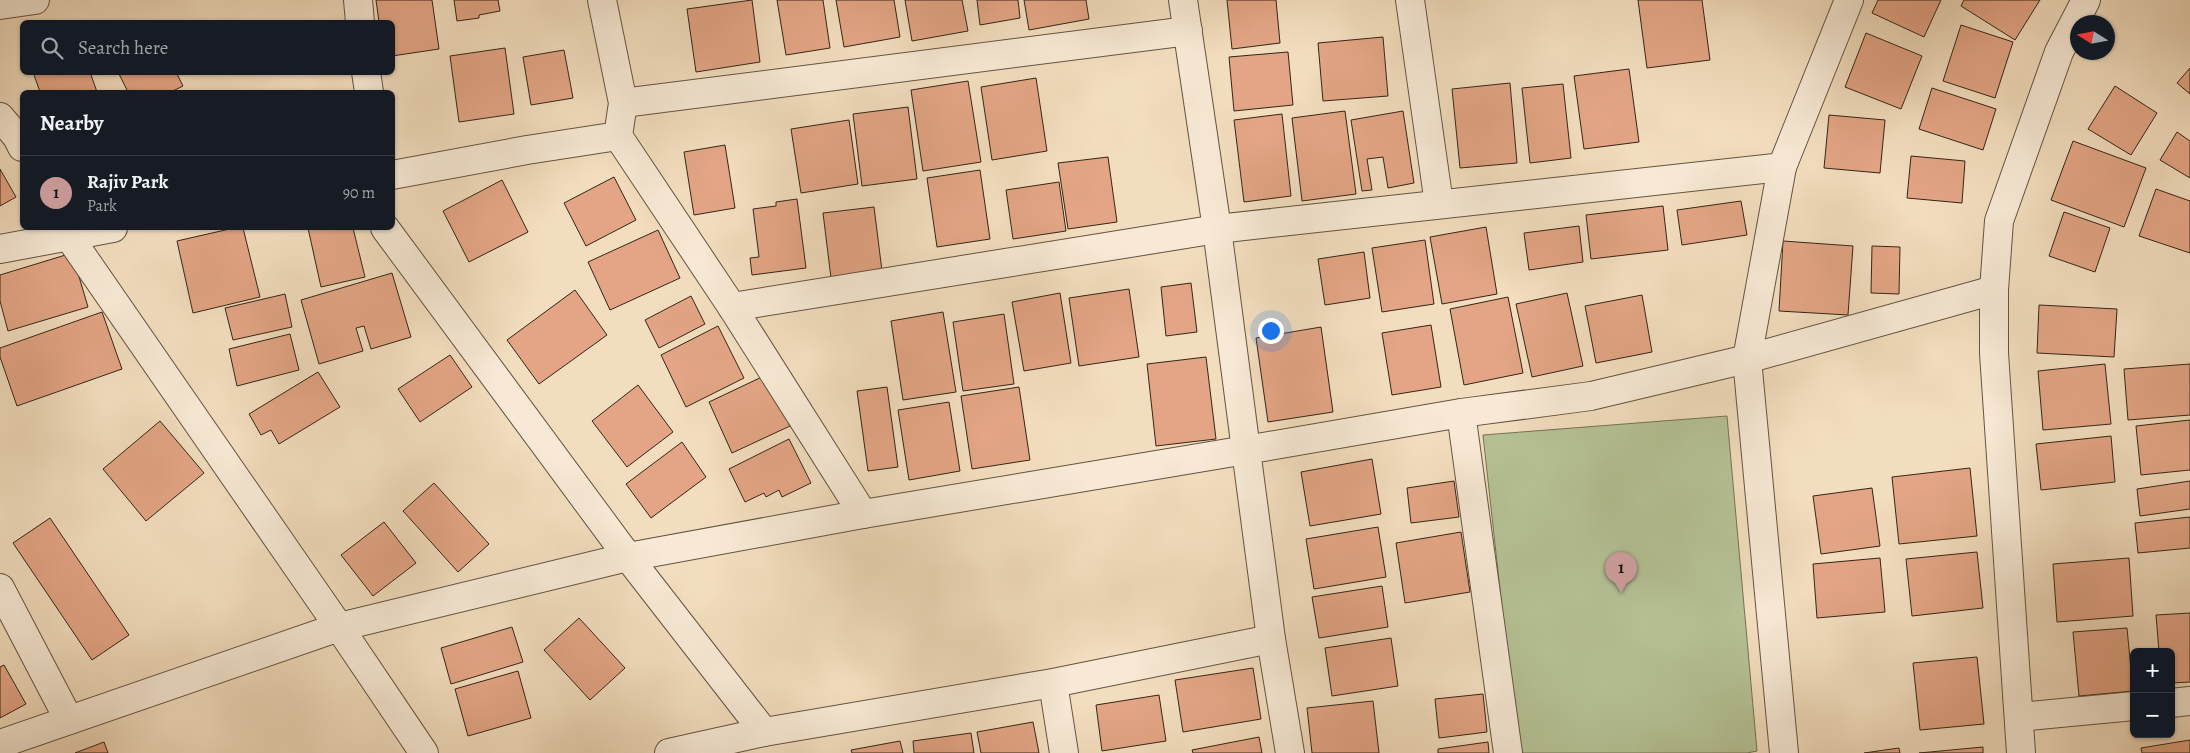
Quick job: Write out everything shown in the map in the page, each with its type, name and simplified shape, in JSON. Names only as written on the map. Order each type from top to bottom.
[{"type":"street","points":[[0,5],[36,0]]},
{"type":"street","points":[[358,0],[360,20]]},
{"type":"street","points":[[602,0],[623,103],[618,136],[732,307],[863,514]]},
{"type":"street","points":[[1183,0],[1217,229],[1272,639],[1290,753]]},
{"type":"street","points":[[1410,0],[1439,204]]},
{"type":"street","points":[[1784,753],[1747,359],[1782,167],[1849,0]]},
{"type":"street","points":[[2021,753],[1994,353],[1994,290],[1999,221],[2059,52],[2086,0]]},
{"type":"street","points":[[623,103],[1188,31]]},
{"type":"street","points":[[366,75],[369,90]]},
{"type":"street","points":[[0,117],[20,143]]},
{"type":"street","points":[[395,174],[527,150],[618,136]]},
{"type":"street","points":[[732,307],[1217,229],[1782,167]]},
{"type":"street","points":[[0,249],[65,232],[90,230]]},
{"type":"street","points":[[386,230],[628,557],[764,732]]},
{"type":"street","points":[[65,232],[424,753]]},
{"type":"street","points":[[0,744],[339,627],[628,557],[863,514],[1246,450],[1462,414],[1592,396],[1747,359],[1994,290]]},
{"type":"street","points":[[1462,414],[1508,753]]},
{"type":"street","points":[[0,588],[69,720]]},
{"type":"street","points":[[669,753],[764,732],[1053,683],[1272,639]]},
{"type":"street","points":[[1053,683],[1064,753]]},
{"type":"street","points":[[2175,703],[2190,701]]},
{"type":"street","points":[[2019,717],[2130,706]]},
{"type":"green space","points":[[1727,416],[1757,751],[1747,753],[1518,753],[1483,435]]},
{"type":"building","points":[[376,0],[432,0],[439,49],[395,56],[395,20],[379,20]]},
{"type":"building","points":[[454,0],[498,0],[500,11],[479,15],[479,18],[457,21]]},
{"type":"building","points":[[752,0],[760,62],[696,72],[687,9]]},
{"type":"building","points":[[777,0],[823,0],[830,48],[786,55]]},
{"type":"building","points":[[836,0],[894,0],[900,37],[844,47]]},
{"type":"building","points":[[905,0],[962,0],[968,31],[912,41]]},
{"type":"building","points":[[977,0],[1018,0],[1020,18],[980,25]]},
{"type":"building","points":[[1024,0],[1086,0],[1089,19],[1029,30]]},
{"type":"building","points":[[1227,0],[1276,0],[1280,43],[1232,49]]},
{"type":"building","points":[[1638,0],[1702,0],[1710,60],[1647,68]]},
{"type":"building","points":[[1878,0],[1941,0],[1924,37],[1872,13]]},
{"type":"building","points":[[1964,0],[2040,0],[2015,40],[1961,6]]},
{"type":"building","points":[[1961,25],[2013,42],[1995,98],[1943,81]]},
{"type":"building","points":[[1866,33],[1922,56],[1901,109],[1845,87]]},
{"type":"building","points":[[1383,37],[1388,96],[1323,101],[1318,43]]},
{"type":"building","points":[[505,48],[514,114],[459,122],[450,56]]},
{"type":"building","points":[[564,50],[573,98],[531,105],[523,57]]},
{"type":"building","points":[[1288,52],[1293,105],[1234,111],[1229,57]]},
{"type":"building","points":[[2190,68],[2190,94],[2177,83]]},
{"type":"building","points":[[1629,69],[1639,142],[1584,149],[1574,76]]},
{"type":"building","points":[[34,75],[91,75],[96,90],[39,90]]},
{"type":"building","points":[[120,75],[178,75],[183,86],[175,90],[127,90]]},
{"type":"building","points":[[1036,78],[1047,151],[992,160],[981,87]]},
{"type":"building","points":[[968,81],[981,162],[923,171],[911,90]]},
{"type":"building","points":[[1510,83],[1517,163],[1460,168],[1452,89]]},
{"type":"building","points":[[1563,84],[1571,158],[1530,163],[1522,88]]},
{"type":"building","points":[[2115,86],[2157,113],[2131,155],[2088,129]]},
{"type":"building","points":[[1932,88],[1996,109],[1983,150],[1919,129]]},
{"type":"building","points":[[908,107],[917,179],[862,186],[853,114]]},
{"type":"building","points":[[1345,111],[1356,194],[1302,201],[1292,118]]},
{"type":"building","points":[[1403,111],[1414,183],[1388,188],[1383,157],[1367,159],[1372,190],[1362,191],[1351,120]]},
{"type":"building","points":[[1282,114],[1291,196],[1244,202],[1234,120]]},
{"type":"building","points":[[1829,115],[1885,120],[1880,173],[1824,168]]},
{"type":"building","points":[[849,120],[858,184],[801,193],[791,129]]},
{"type":"building","points":[[2177,132],[2190,141],[2190,178],[2160,160]]},
{"type":"building","points":[[2073,141],[2146,168],[2124,227],[2051,200]]},
{"type":"building","points":[[725,145],[735,208],[694,215],[684,152]]},
{"type":"building","points":[[1911,156],[1965,161],[1962,203],[1907,198]]},
{"type":"building","points":[[1108,157],[1117,222],[1068,229],[1058,163]]},
{"type":"building","points":[[0,169],[16,197],[0,206]]},
{"type":"building","points":[[980,170],[990,239],[937,247],[927,178]]},
{"type":"building","points":[[614,177],[636,220],[586,246],[564,203]]},
{"type":"building","points":[[502,180],[528,232],[469,262],[443,211]]},
{"type":"building","points":[[1059,182],[1066,231],[1013,239],[1006,190]]},
{"type":"building","points":[[2156,189],[2190,201],[2190,253],[2139,236]]},
{"type":"building","points":[[797,199],[806,268],[752,275],[750,258],[759,257],[753,209],[776,206],[776,202]]},
{"type":"building","points":[[1741,201],[1747,235],[1682,245],[1677,210]]},
{"type":"building","points":[[1663,206],[1668,250],[1591,259],[1586,215]]},
{"type":"building","points":[[874,207],[882,271],[831,278],[823,213]]},
{"type":"building","points":[[2064,212],[2110,228],[2095,272],[2049,256]]},
{"type":"building","points":[[1579,226],[1583,262],[1529,270],[1524,233]]},
{"type":"building","points":[[1486,227],[1497,294],[1442,304],[1430,237]]},
{"type":"building","points":[[225,230],[243,230],[260,297],[193,313],[177,241]]},
{"type":"building","points":[[308,230],[353,230],[365,277],[321,287]]},
{"type":"building","points":[[658,230],[680,278],[610,310],[588,262]]},
{"type":"building","points":[[1425,240],[1434,304],[1382,312],[1372,248]]},
{"type":"building","points":[[1783,241],[1853,246],[1848,315],[1779,311]]},
{"type":"building","points":[[1872,246],[1900,247],[1899,294],[1871,293]]},
{"type":"building","points":[[1364,252],[1370,298],[1325,305],[1318,259]]},
{"type":"building","points":[[72,253],[88,307],[8,331],[0,301],[0,275]]},
{"type":"building","points":[[392,273],[411,337],[371,349],[364,326],[356,328],[363,351],[319,364],[301,300]]},
{"type":"building","points":[[1191,283],[1197,332],[1166,336],[1161,287]]},
{"type":"building","points":[[1129,289],[1139,357],[1079,366],[1069,298]]},
{"type":"building","points":[[575,290],[607,335],[539,384],[507,340]]},
{"type":"building","points":[[1060,293],[1071,363],[1024,371],[1012,302]]},
{"type":"building","points":[[1567,293],[1583,366],[1532,377],[1516,304]]},
{"type":"building","points":[[285,294],[292,327],[233,340],[225,308]]},
{"type":"building","points":[[1642,295],[1652,352],[1596,363],[1585,306]]},
{"type":"building","points":[[691,296],[705,324],[659,348],[645,320]]},
{"type":"building","points":[[1508,297],[1523,373],[1464,385],[1450,309]]},
{"type":"building","points":[[2039,305],[2117,309],[2114,357],[2037,353]]},
{"type":"building","points":[[102,312],[122,369],[17,406],[0,357],[0,348]]},
{"type":"building","points":[[943,312],[956,392],[903,400],[891,321]]},
{"type":"building","points":[[1004,314],[1014,384],[963,391],[953,322]]},
{"type":"building","points":[[1431,325],[1441,387],[1392,395],[1382,333]]},
{"type":"building","points":[[718,326],[744,378],[686,407],[661,355]]},
{"type":"building","points":[[1321,327],[1333,412],[1268,422],[1256,338]]},
{"type":"building","points":[[290,334],[299,370],[237,386],[229,349]]},
{"type":"building","points":[[450,355],[472,387],[420,422],[398,389]]},
{"type":"building","points":[[1206,357],[1216,439],[1156,446],[1147,364]]},
{"type":"building","points":[[2105,364],[2111,424],[2043,430],[2038,371]]},
{"type":"building","points":[[2190,364],[2190,415],[2128,420],[2124,369]]},
{"type":"building","points":[[318,372],[340,407],[279,444],[271,430],[261,435],[249,414]]},
{"type":"building","points":[[766,375],[790,426],[732,453],[709,402]]},
{"type":"building","points":[[638,385],[673,432],[627,467],[592,421]]},
{"type":"building","points":[[887,387],[898,467],[868,471],[857,391]]},
{"type":"building","points":[[1019,387],[1030,460],[972,469],[961,396]]},
{"type":"building","points":[[949,402],[960,471],[909,480],[898,410]]},
{"type":"building","points":[[2190,420],[2190,470],[2141,475],[2136,426]]},
{"type":"building","points":[[160,421],[204,473],[146,521],[103,469]]},
{"type":"building","points":[[2111,436],[2115,482],[2041,490],[2036,444]]},
{"type":"building","points":[[789,439],[811,483],[782,497],[779,490],[766,497],[764,493],[745,502],[729,469]]},
{"type":"building","points":[[682,442],[706,477],[651,518],[626,484]]},
{"type":"building","points":[[1372,459],[1381,514],[1310,526],[1301,472]]},
{"type":"building","points":[[1970,468],[1977,536],[1899,544],[1892,477]]},
{"type":"building","points":[[1454,481],[1459,517],[1411,523],[1407,488]]},
{"type":"building","points":[[2190,481],[2190,509],[2140,516],[2137,489]]},
{"type":"building","points":[[434,483],[489,544],[458,572],[403,511]]},
{"type":"building","points":[[1872,488],[1880,546],[1821,554],[1813,496]]},
{"type":"building","points":[[2190,517],[2190,548],[2138,553],[2135,523]]},
{"type":"building","points":[[50,518],[129,635],[92,660],[13,543]]},
{"type":"building","points":[[384,522],[416,563],[373,596],[341,555]]},
{"type":"building","points":[[1378,527],[1386,577],[1314,589],[1306,539]]},
{"type":"building","points":[[1461,532],[1470,592],[1405,603],[1396,543]]},
{"type":"building","points":[[1977,552],[1983,608],[1912,616],[1906,559]]},
{"type":"building","points":[[1880,558],[1885,612],[1817,618],[1813,564]]},
{"type":"building","points":[[2129,558],[2133,616],[2057,622],[2053,564]]},
{"type":"building","points":[[1382,586],[1388,627],[1319,638],[1312,597]]},
{"type":"building","points":[[2190,613],[2190,682],[2175,683],[2175,648],[2159,648],[2156,615]]},
{"type":"building","points":[[579,618],[625,668],[590,700],[544,650]]},
{"type":"building","points":[[512,627],[523,662],[451,684],[441,648]]},
{"type":"building","points":[[2127,628],[2130,660],[2130,691],[2079,696],[2073,632]]},
{"type":"building","points":[[1391,638],[1398,686],[1332,696],[1325,648]]},
{"type":"building","points":[[1977,657],[1984,724],[1920,730],[1913,663]]},
{"type":"building","points":[[4,665],[26,704],[0,718],[0,667]]},
{"type":"building","points":[[1253,668],[1261,719],[1183,732],[1175,680]]},
{"type":"building","points":[[518,671],[531,718],[468,736],[455,689]]},
{"type":"building","points":[[1483,694],[1487,732],[1439,738],[1435,699]]},
{"type":"building","points":[[1159,695],[1166,741],[1102,751],[1096,705]]},
{"type":"building","points":[[1373,701],[1379,753],[1312,753],[1307,708]]},
{"type":"building","points":[[1033,722],[1039,753],[981,753],[977,732]]},
{"type":"building","points":[[971,733],[974,753],[914,753],[913,741]]},
{"type":"building","points":[[1259,737],[1262,753],[1193,753],[1192,750]]},
{"type":"building","points":[[2190,740],[2190,753],[2142,753],[2141,748]]},
{"type":"building","points":[[900,741],[903,753],[852,753],[851,750]]},
{"type":"building","points":[[104,742],[108,753],[75,753]]},
{"type":"building","points":[[1488,742],[1489,753],[1438,753],[1438,749]]},
{"type":"building","points":[[1983,747],[1983,753],[1919,753]]},
{"type":"building","points":[[1899,748],[1900,753],[1864,753]]},
{"type":"place","name":"Rajiv Park","points":[[1621,593]]}]
